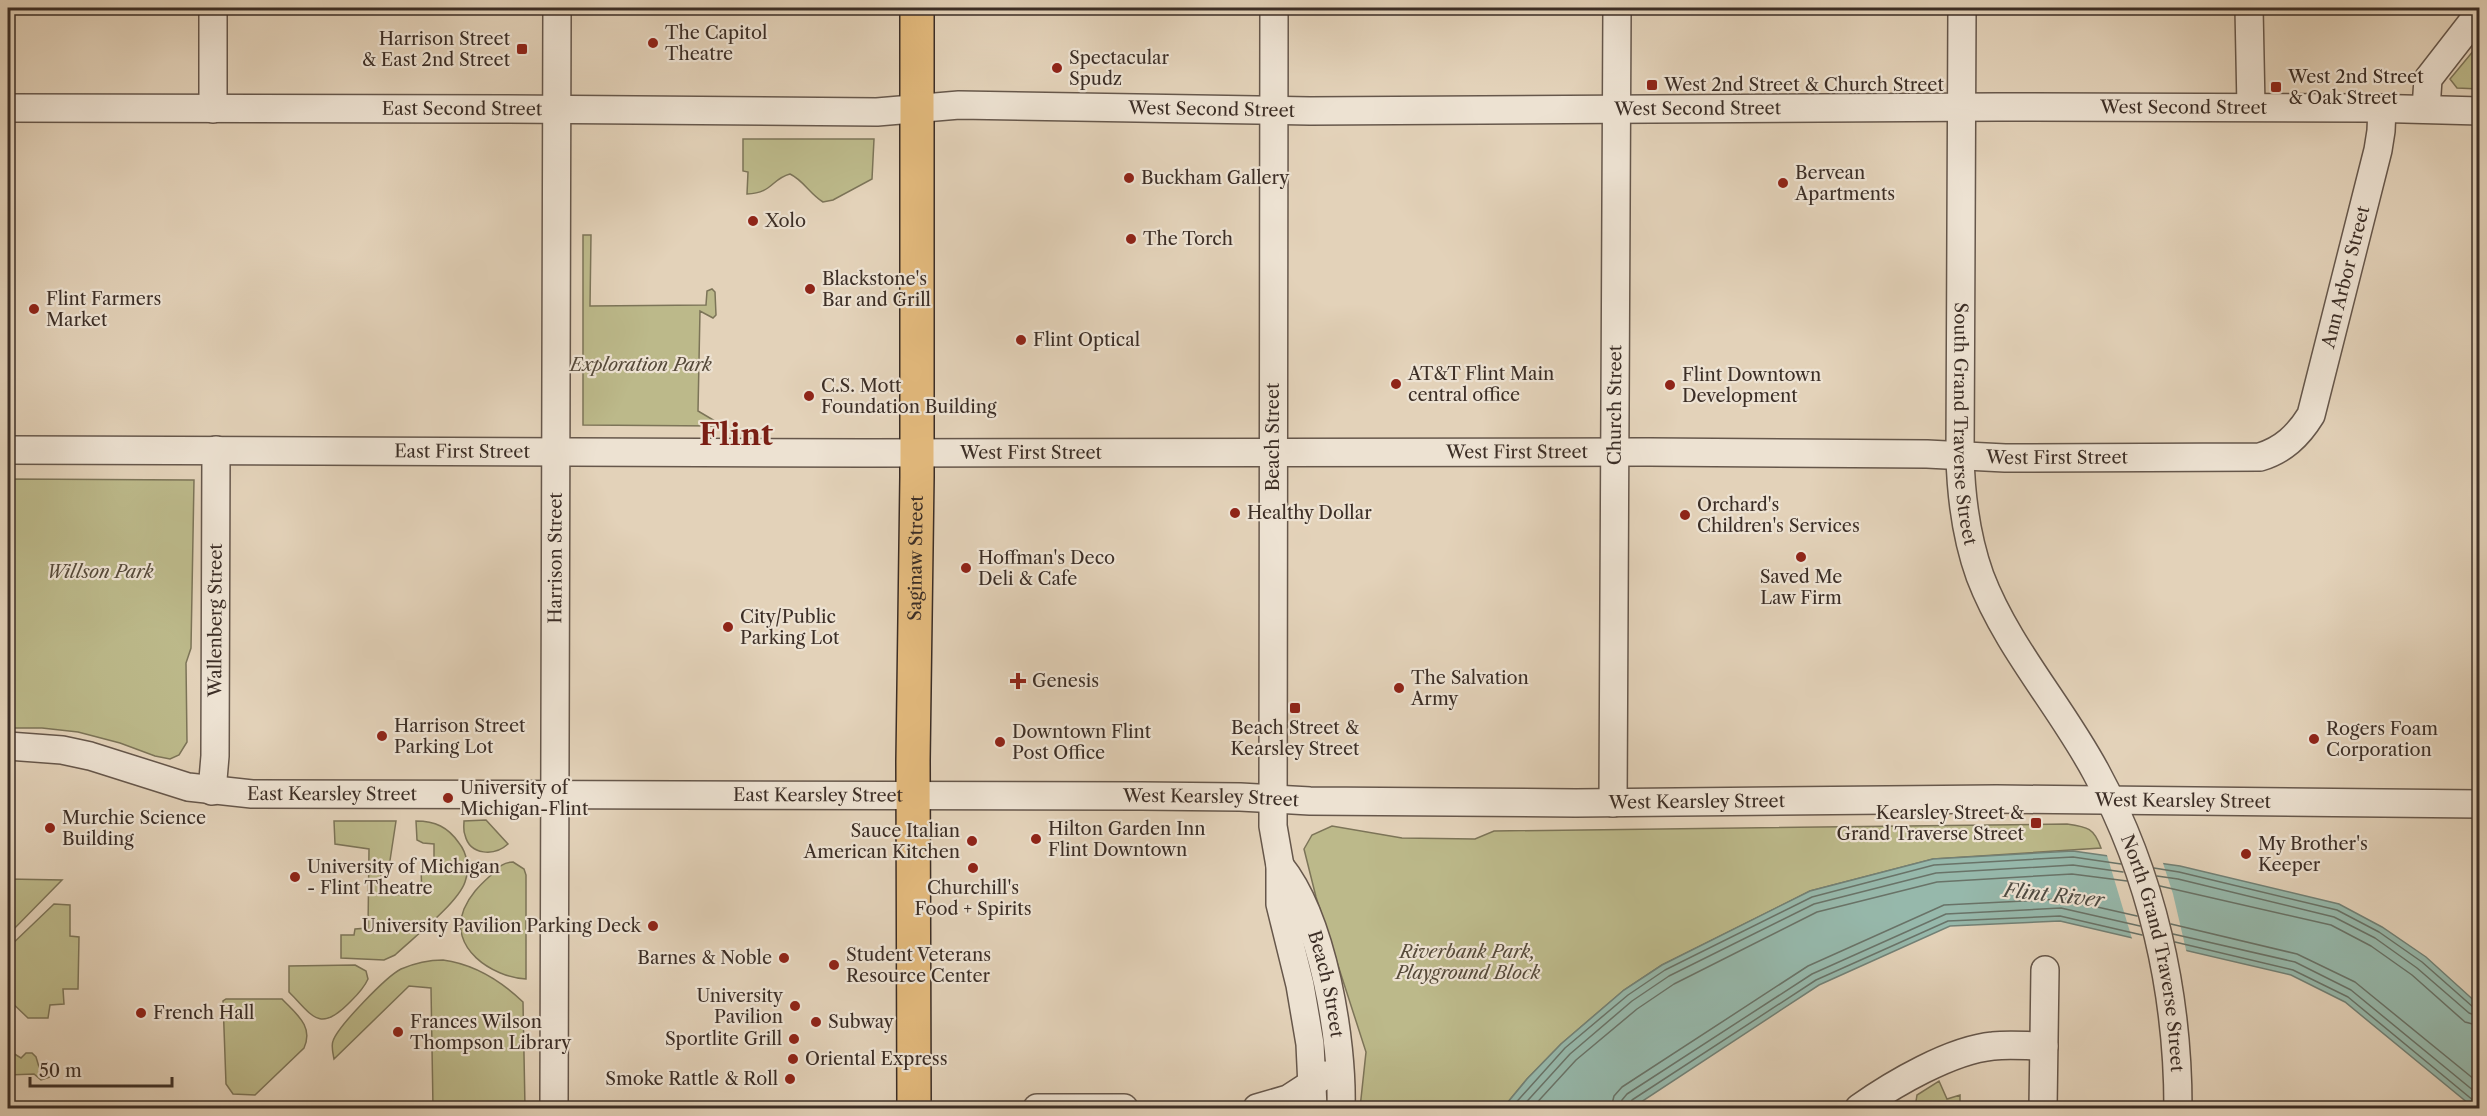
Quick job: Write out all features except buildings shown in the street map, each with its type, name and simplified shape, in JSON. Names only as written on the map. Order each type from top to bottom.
[{"type":"main road","name":"Saginaw Street","points":[[914,1108],[917,8]]},
{"type":"street","points":[[213,8],[213,109]]},
{"type":"street","name":"Harrison Street","points":[[554,1108],[557,8]]},
{"type":"street","name":"Beach Street","points":[[1274,8],[1273,799],[1275,840],[1280,866],[1280,904],[1305,1008],[1313,1096]]},
{"type":"street","name":"Church Street","points":[[1613,803],[1617,8]]},
{"type":"street","name":"South Grand Traverse Street","points":[[1962,8],[1960,456],[1967,531],[1985,588],[2008,631],[2096,771],[2110,801]]},
{"type":"street","points":[[2249,8],[2251,107]]},
{"type":"street","points":[[2426,109],[2428,79],[2480,12]]},
{"type":"street","name":"West Second Street","points":[[917,109],[959,105],[1274,111],[2251,107],[2480,111]]},
{"type":"street","name":"East Second Street","points":[[8,108],[877,112],[917,109]]},
{"type":"street","name":"Ann Arbor Street","points":[[2292,440],[2307,421],[2313,407],[2378,150],[2382,108]]},
{"type":"street","name":"West First Street","points":[[916,452],[1616,452],[2240,459],[2267,454],[2292,440]]},
{"type":"street","name":"East First Street","points":[[8,450],[916,452]]},
{"type":"street","name":"Wallenberg Street","points":[[212,791],[216,745],[216,450]]},
{"type":"street","name":"East Kearsley Street","points":[[8,746],[33,747],[90,756],[166,781],[212,791],[252,794],[914,795]]},
{"type":"street","name":"West Kearsley Street","points":[[914,795],[1163,796],[1613,803],[1997,799],[2480,804]]},
{"type":"street","name":"North Grand Traverse Street","points":[[2110,801],[2132,851],[2151,909],[2164,966],[2174,1025],[2178,1108]]},
{"type":"street","name":"Beach Street","points":[[1280,866],[1297,890],[1320,955],[1333,1010],[1340,1065],[1341,1108]]},
{"type":"street","points":[[2043,1108],[2045,970]]},
{"type":"street","points":[[1866,1106],[1911,1076],[1969,1052],[1991,1046],[2044,1046]]},
{"type":"street","points":[[1257,1108],[1288,1098],[1313,1096],[1340,1065]]},
{"type":"street","points":[[1036,1108],[1124,1108]]},
{"type":"green space","points":[[2479,44],[2479,89],[2457,88],[2450,79]]},
{"type":"green space","points":[[743,139],[874,139],[872,179],[833,200],[823,202],[790,174],[779,179],[767,189],[747,194],[748,172],[743,171]]},
{"type":"green space","name":"Exploration Park","points":[[583,235],[591,235],[590,306],[706,305],[707,291],[712,289],[715,292],[716,315],[713,318],[700,311],[698,411],[715,421],[716,426],[583,425]]},
{"type":"green space","name":"Willson Park","points":[[8,479],[194,480],[191,648],[186,663],[187,742],[179,755],[170,759],[155,756],[120,743],[78,732],[42,728],[8,728]]},
{"type":"green space","points":[[486,820],[508,844],[503,848],[484,852],[472,847],[468,842],[464,833],[464,821]]},
{"type":"green space","points":[[334,821],[396,821],[389,867],[381,869],[380,894],[422,895],[421,869],[425,866],[434,867],[434,844],[417,840],[416,821],[429,822],[446,829],[455,837],[464,851],[467,861],[465,882],[454,900],[395,955],[384,960],[341,958],[341,935],[354,935],[355,929],[368,928],[369,849],[335,844]]},
{"type":"green space","name":"Riverbank Park, Playground Block","points":[[2067,824],[2080,826],[2093,832],[2101,848],[1933,859],[1810,891],[1662,965],[1624,990],[1561,1044],[1503,1108],[1360,1108],[1366,1052],[1316,897],[1304,849],[1312,835],[1332,826],[1402,838],[1475,839],[1494,831]]},
{"type":"green space","points":[[513,862],[524,869],[526,875],[526,979],[500,973],[487,966],[476,958],[462,936],[461,923],[469,899],[500,866]]},
{"type":"green space","points":[[8,879],[62,880],[8,935]]},
{"type":"green space","points":[[54,904],[70,905],[70,936],[79,937],[78,989],[63,989],[64,1004],[50,1005],[48,1018],[28,1018],[8,999],[8,948]]},
{"type":"green space","points":[[443,960],[465,965],[486,975],[523,1002],[525,1108],[433,1108],[431,988],[409,986],[334,1059],[332,1045],[337,1034],[353,1013],[385,981],[406,967],[427,961]]},
{"type":"green space","points":[[355,965],[366,971],[368,979],[362,990],[330,1018],[316,1018],[289,992],[289,966]]},
{"type":"green space","points":[[226,999],[282,999],[298,1015],[307,1033],[304,1048],[255,1095],[233,1094],[226,1084],[223,1001]]},
{"type":"green space","points":[[8,1053],[21,1058],[26,1053],[32,1053],[39,1067],[46,1066],[50,1077],[41,1080],[34,1074],[8,1075]]},
{"type":"green space","points":[[1939,1081],[1947,1099],[1960,1095],[1960,1108],[1915,1108],[1917,1095]]},
{"type":"water","name":"Flint River","points":[[2073,851],[2180,866],[2339,904],[2382,927],[2426,957],[2479,1005],[2479,1108],[2474,1108],[2345,1002],[2291,975],[2060,921],[1950,926],[1819,985],[1632,1108],[1503,1108],[1561,1044],[1624,990],[1662,965],[1810,891],[1933,859]]},
{"type":"pier","points":[[2106,852],[2162,860],[2173,894],[2187,954],[2133,942]]},
{"type":"place","name":"The Capitol Theatre","points":[[653,43]]},
{"type":"place","name":"Harrison Street & East 2nd Street","points":[[522,49]]},
{"type":"place","name":"Spectacular Spudz","points":[[1057,68]]},
{"type":"place","name":"West 2nd Street & Church Street","points":[[1652,85]]},
{"type":"place","name":"West 2nd Street & Oak Street","points":[[2276,87]]},
{"type":"place","name":"Buckham Gallery","points":[[1129,178]]},
{"type":"place","name":"Bervean Apartments","points":[[1783,183]]},
{"type":"place","name":"Xolo","points":[[753,221]]},
{"type":"place","name":"The Torch","points":[[1131,239]]},
{"type":"place","name":"Blackstone's Bar and Grill","points":[[810,289]]},
{"type":"place","name":"Flint Farmers Market","points":[[34,309]]},
{"type":"place","name":"Flint Optical","points":[[1021,340]]},
{"type":"place","name":"AT&T Flint Main central office","points":[[1396,384]]},
{"type":"place","name":"Flint Downtown Development","points":[[1670,385]]},
{"type":"place","name":"C.S. Mott Foundation Building","points":[[809,396]]},
{"type":"place","name":"Healthy Dollar","points":[[1235,513]]},
{"type":"place","name":"Orchard's Children's Services","points":[[1685,515]]},
{"type":"place","name":"Saved Me Law Firm","points":[[1801,557]]},
{"type":"place","name":"Hoffman's Deco Deli & Cafe","points":[[966,568]]},
{"type":"place","name":"City/Public Parking Lot","points":[[728,627]]},
{"type":"place","name":"Genesis","points":[[1018,681]]},
{"type":"place","name":"The Salvation Army","points":[[1399,688]]},
{"type":"place","name":"Beach Street & Kearsley Street","points":[[1295,708]]},
{"type":"place","name":"Harrison Street Parking Lot","points":[[382,736]]},
{"type":"place","name":"Rogers Foam Corporation","points":[[2314,739]]},
{"type":"place","name":"Downtown Flint Post Office","points":[[1000,742]]},
{"type":"place","name":"University of Michigan-Flint","points":[[448,798]]},
{"type":"place","name":"Kearsley Street & Grand Traverse Street","points":[[2036,823]]},
{"type":"place","name":"Murchie Science Building","points":[[50,828]]},
{"type":"place","name":"Hilton Garden Inn Flint Downtown","points":[[1036,839]]},
{"type":"place","name":"Sauce Italian American Kitchen","points":[[972,841]]},
{"type":"place","name":"My Brother's Keeper","points":[[2246,854]]},
{"type":"place","name":"Churchill's Food + Spirits","points":[[973,868]]},
{"type":"place","name":"University of Michigan - Flint Theatre","points":[[295,877]]},
{"type":"place","name":"University Pavilion Parking Deck","points":[[653,926]]},
{"type":"place","name":"Barnes & Noble","points":[[784,958]]},
{"type":"place","name":"Student Veterans Resource Center","points":[[834,965]]},
{"type":"place","name":"University Pavilion","points":[[795,1006]]},
{"type":"place","name":"French Hall","points":[[141,1013]]},
{"type":"place","name":"Subway","points":[[816,1022]]},
{"type":"place","name":"Frances Wilson Thompson Library","points":[[398,1032]]},
{"type":"place","name":"Sportlite Grill","points":[[794,1039]]},
{"type":"place","name":"Oriental Express","points":[[793,1059]]},
{"type":"place","name":"Smoke Rattle & Roll","points":[[790,1079]]},
{"type":"district","name":"Flint","points":[[736,434]]}]
